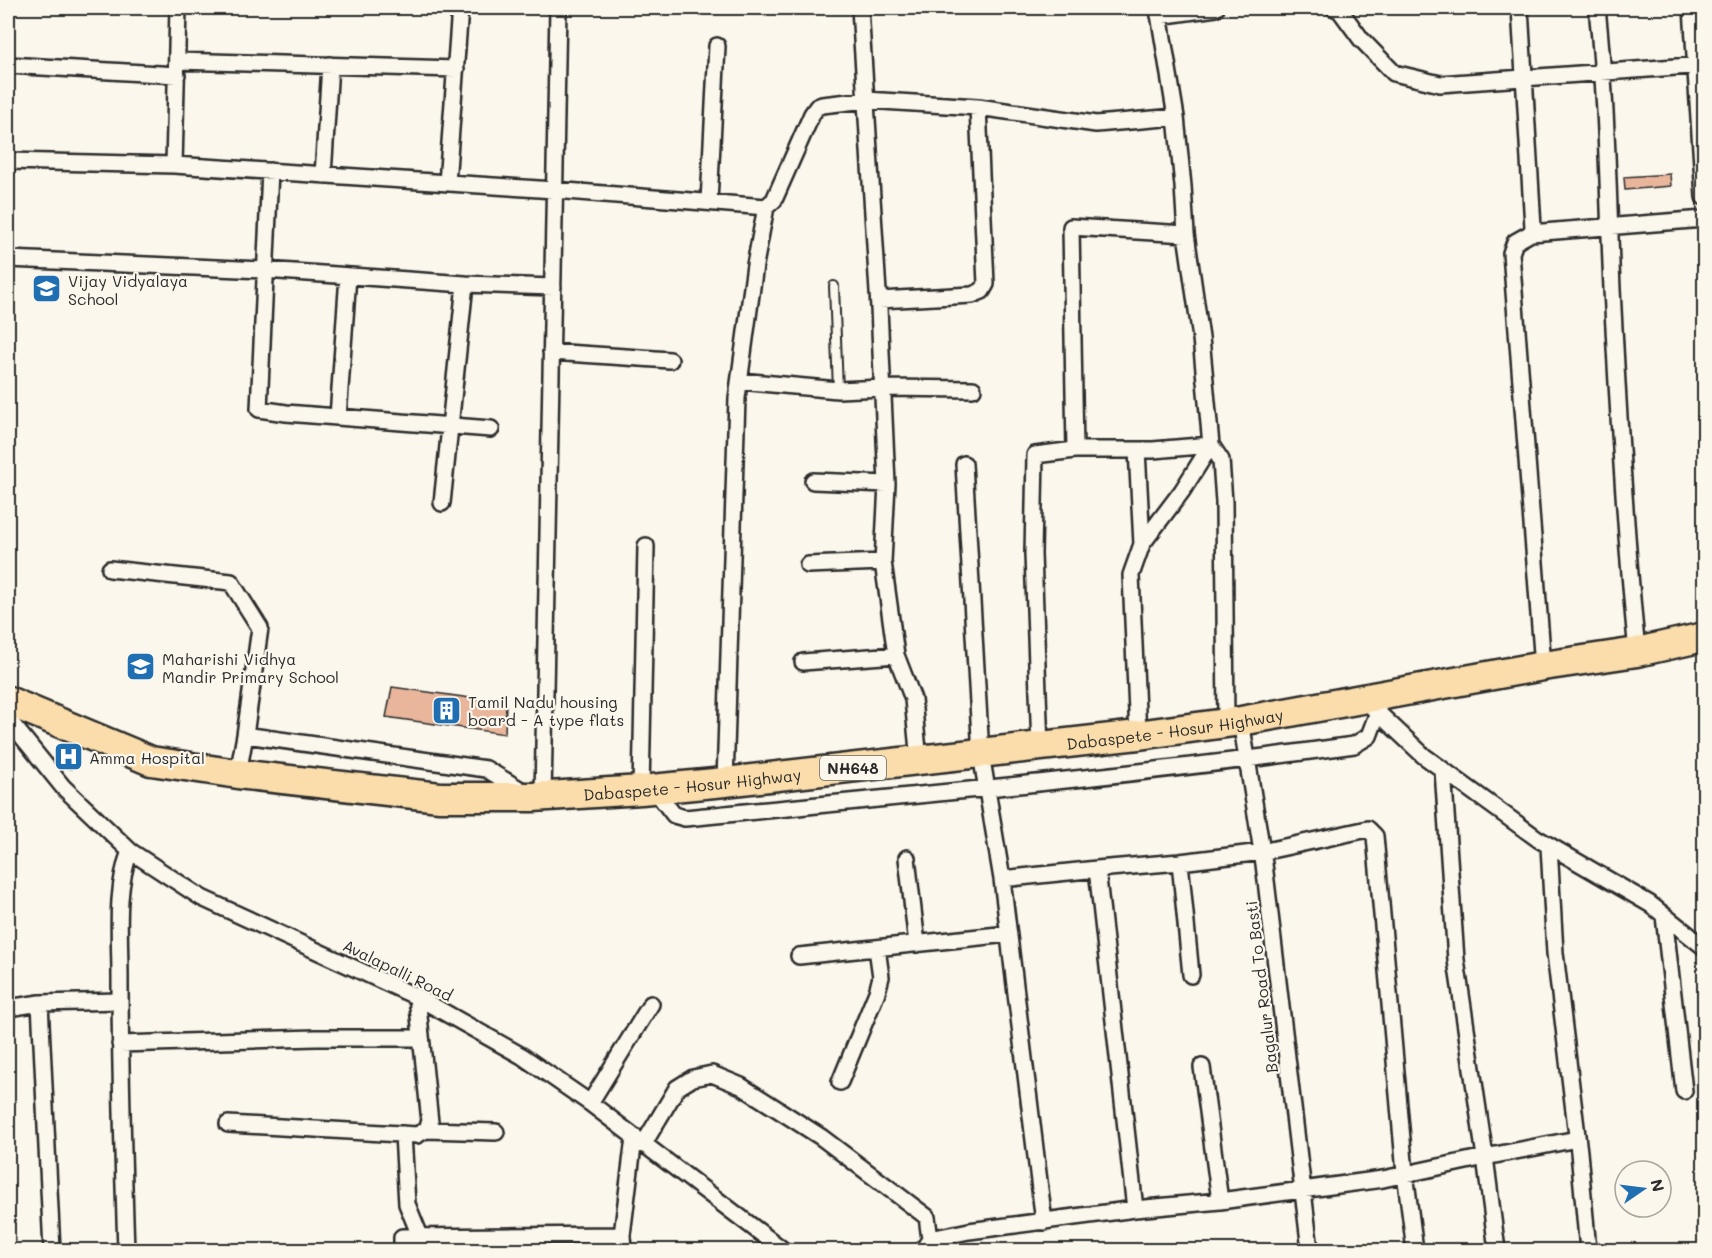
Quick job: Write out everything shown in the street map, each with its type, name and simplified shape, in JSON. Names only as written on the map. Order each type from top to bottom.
[{"type":"highway","name":"Dabaspete - Hosur Highway","points":[[8,701],[151,761],[238,774],[440,797],[538,797],[725,782],[981,754],[1370,705],[1543,666],[1637,652],[1704,637]]},
{"type":"street","points":[[174,165],[178,8]]},
{"type":"street","points":[[447,183],[460,8]]},
{"type":"street","points":[[245,735],[486,769],[538,797],[553,287],[558,8]]},
{"type":"street","points":[[860,8],[879,300],[887,484],[883,562],[896,655],[913,699],[919,760]]},
{"type":"street","points":[[1159,12],[1216,8]]},
{"type":"street","points":[[1334,8],[1339,9],[1361,39],[1394,73],[1440,84],[1700,65]]},
{"type":"street","points":[[1520,8],[1532,233]]},
{"type":"street","points":[[1597,8],[1604,72],[1626,540],[1637,652]]},
{"type":"street","points":[[1692,8],[1700,65],[1704,197]]},
{"type":"street","name":"Bagalur Road To Basti","points":[[1159,12],[1176,117],[1184,186],[1186,234],[1201,338],[1211,445],[1221,460],[1233,722],[1247,760],[1262,852],[1310,1251]]},
{"type":"street","points":[[709,202],[717,46]]},
{"type":"street","points":[[8,65],[177,68],[330,65],[456,69]]},
{"type":"street","points":[[323,175],[330,65]]},
{"type":"street","points":[[725,782],[737,410],[754,265],[765,207],[774,200],[812,114],[817,107],[822,105],[866,100],[978,107],[1096,124],[1176,117]]},
{"type":"street","points":[[879,300],[972,295],[982,291],[986,284],[978,107]]},
{"type":"street","points":[[8,162],[174,165],[554,190],[765,207]]},
{"type":"street","points":[[270,171],[259,409],[491,429]]},
{"type":"street","points":[[1543,666],[1511,253],[1515,242],[1532,233],[1704,219]]},
{"type":"street","points":[[1075,450],[1071,226],[1186,234]]},
{"type":"street","points":[[8,259],[265,270],[465,284],[553,287]]},
{"type":"street","points":[[338,417],[348,276]]},
{"type":"street","points":[[442,503],[465,284]]},
{"type":"street","points":[[551,352],[670,360]]},
{"type":"street","points":[[740,381],[838,390],[973,389]]},
{"type":"street","points":[[1040,747],[1034,554],[1035,455],[1075,450],[1137,450],[1211,445]]},
{"type":"street","points":[[1138,735],[1131,574],[1142,544],[1182,491],[1211,445]]},
{"type":"street","points":[[1137,450],[1142,544]]},
{"type":"street","points":[[964,464],[981,754],[1002,879],[1044,1222]]},
{"type":"street","points":[[813,481],[887,484]]},
{"type":"street","points":[[646,546],[648,789],[674,815],[685,818],[987,789],[1247,760],[1354,745],[1369,736],[1370,705]]},
{"type":"street","points":[[808,565],[883,562]]},
{"type":"street","points":[[110,569],[231,582],[260,628],[238,774]]},
{"type":"street","points":[[803,662],[896,655]]},
{"type":"street","points":[[1370,705],[1424,756],[1443,770],[1549,846],[1650,904],[1704,947]]},
{"type":"street","name":"Avalapalli Road","points":[[8,719],[63,787],[130,851],[202,898],[417,997],[522,1056],[590,1104],[783,1251]]},
{"type":"street","points":[[1443,770],[1456,960],[1497,1251]]},
{"type":"street","points":[[1002,879],[1262,852],[1368,829],[1375,836],[1405,1173],[1415,1251]]},
{"type":"street","points":[[1549,846],[1555,953],[1588,1251]]},
{"type":"street","points":[[126,1251],[120,1044],[120,907],[123,871],[130,851]]},
{"type":"street","points":[[907,858],[917,944]]},
{"type":"street","points":[[1180,862],[1191,975]]},
{"type":"street","points":[[1097,868],[1135,1209]]},
{"type":"street","points":[[1664,916],[1684,1091]]},
{"type":"street","points":[[799,956],[1008,934]]},
{"type":"street","points":[[840,1082],[877,992],[881,977],[877,948]]},
{"type":"street","points":[[417,997],[430,1122],[426,1130]]},
{"type":"street","points":[[8,1008],[40,1003],[120,1001]]},
{"type":"street","points":[[40,1003],[52,1251]]},
{"type":"street","points":[[590,1104],[651,1004]]},
{"type":"street","points":[[120,1044],[316,1038],[421,1038]]},
{"type":"street","points":[[1202,1067],[1220,1201]]},
{"type":"street","points":[[402,1251],[402,1237],[420,1236],[622,1243],[639,1141],[677,1088],[693,1078],[712,1074],[741,1086],[821,1137],[927,1217],[927,1245],[969,1231],[1383,1179],[1485,1156],[1577,1139]]},
{"type":"street","points":[[228,1124],[417,1135],[426,1130],[496,1132]]},
{"type":"street","points":[[403,1134],[407,1204],[420,1236]]},
{"type":"lane","points":[[834,286],[838,390]]},
{"type":"building","points":[[1670,174],[1671,186],[1625,190],[1624,177]]},
{"type":"building","name":"Tamil Nadu housing board - A type flats","points":[[392,687],[506,703],[505,734],[386,717]]},
{"type":"building","points":[[63,744],[75,747],[71,769],[59,767]]},
{"type":"place","name":"Vijay Vidyalaya School","points":[[47,289]]},
{"type":"place","name":"Maharishi Vidhya Mandir Primary School","points":[[141,667]]},
{"type":"place","name":"Tamil Nadu housing board - A type flats","points":[[447,710]]},
{"type":"place","name":"Amma Hospital","points":[[68,757]]}]
